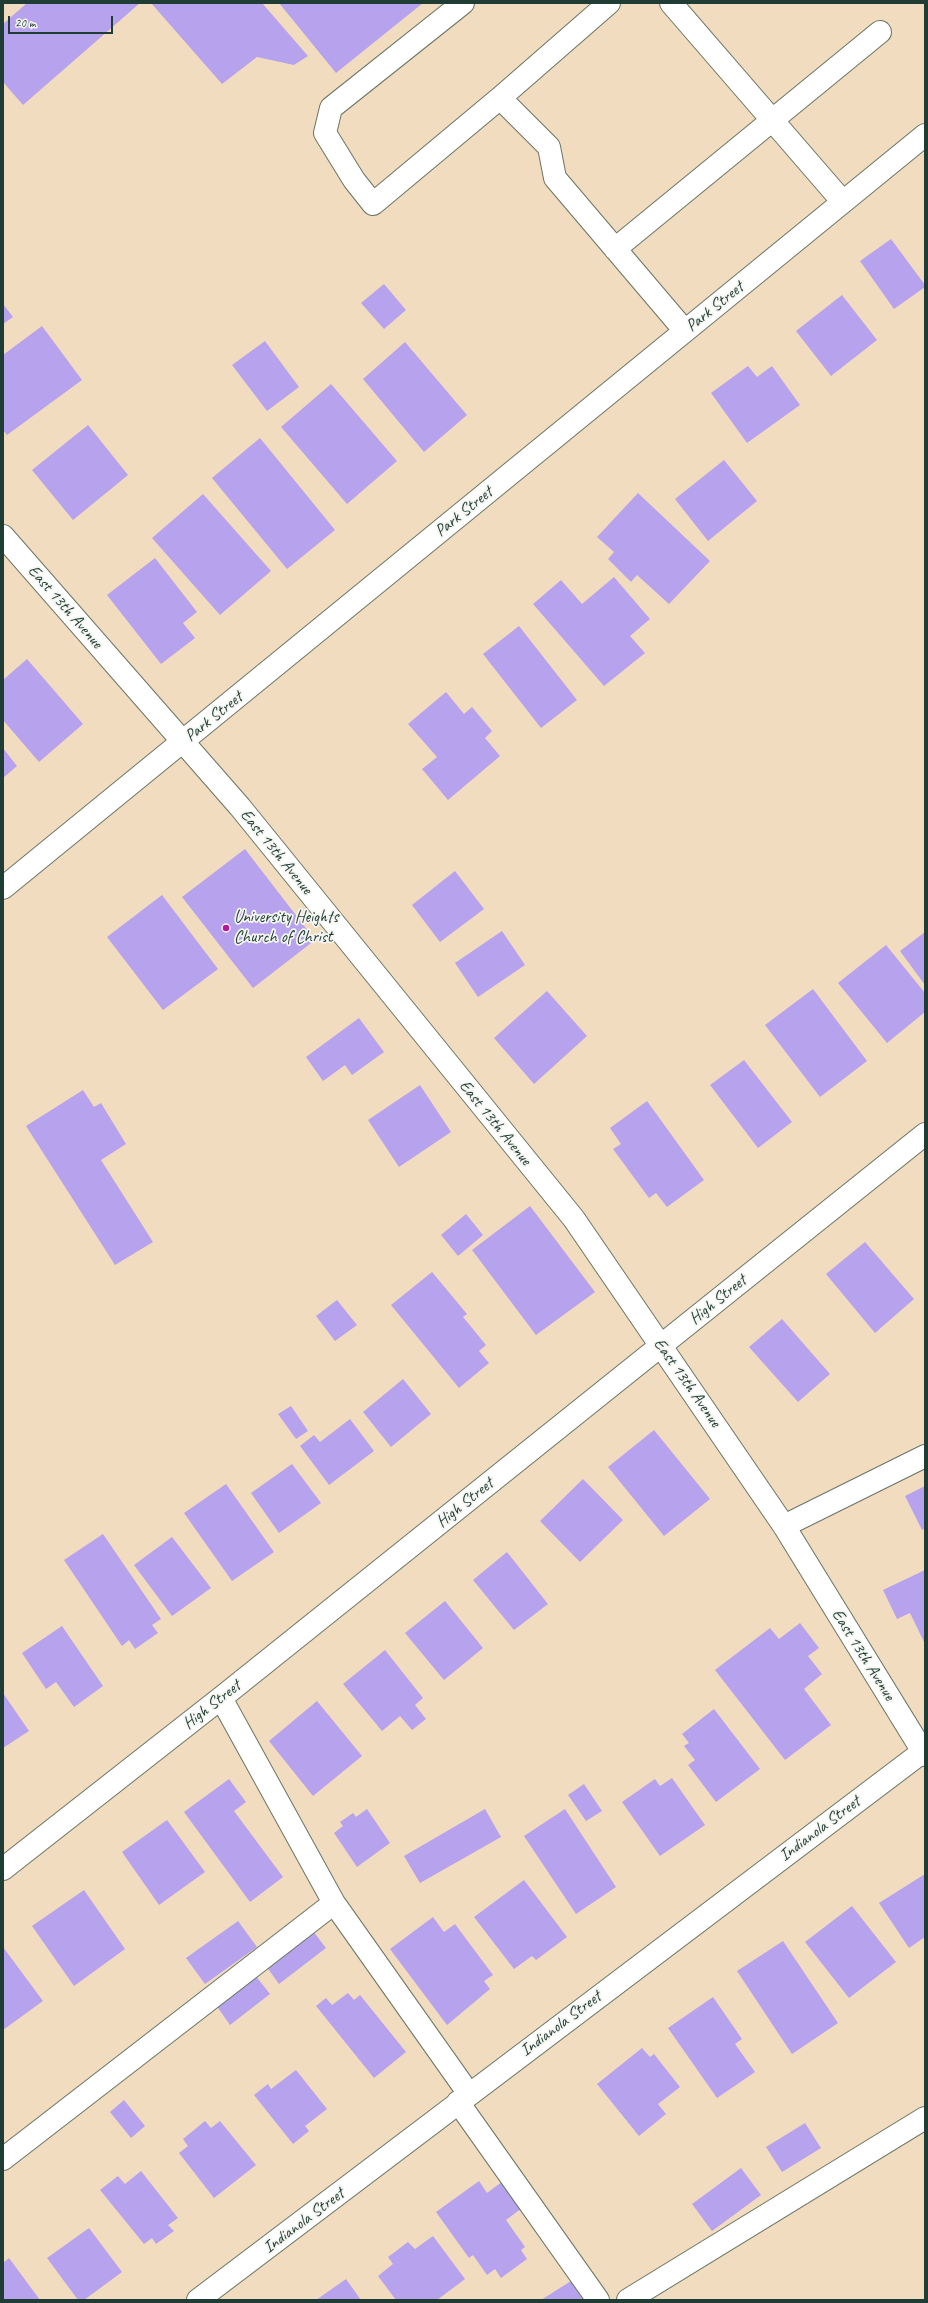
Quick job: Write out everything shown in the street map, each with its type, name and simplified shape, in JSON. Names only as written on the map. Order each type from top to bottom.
[{"type":"street","points":[[463,3],[331,108],[325,133],[354,180],[373,204],[500,98],[609,3]]},
{"type":"street","points":[[671,3],[843,202]]},
{"type":"street","points":[[615,249],[880,32]]},
{"type":"street","points":[[500,98],[549,147],[555,178],[685,331]]},
{"type":"street","name":"Park Street","points":[[3,888],[925,135]]},
{"type":"street","name":"East 13th Avenue","points":[[3,536],[240,807],[574,1219],[784,1526],[924,1752]]},
{"type":"street","name":"High Street","points":[[3,1869],[221,1698],[925,1134]]},
{"type":"street","points":[[784,1526],[925,1456]]},
{"type":"street","points":[[221,1698],[334,1903],[598,2300]]},
{"type":"street","name":"Indianola Street","points":[[198,2300],[463,2098],[924,1752]]},
{"type":"street","points":[[3,2159],[334,1903]]},
{"type":"street","points":[[628,2300],[925,2118]]},
{"type":"building","points":[[27,3],[140,3],[23,105],[3,82],[3,24]]},
{"type":"building","points":[[151,3],[262,3],[308,56],[294,65],[257,57],[222,84]]},
{"type":"building","points":[[279,3],[423,3],[336,73]]},
{"type":"building","points":[[891,239],[925,285],[925,287],[894,309],[860,261]]},
{"type":"building","points":[[384,284],[406,310],[384,329],[361,303]]},
{"type":"building","points":[[842,295],[877,340],[831,376],[796,331]]},
{"type":"building","points":[[3,304],[13,317],[3,324]]},
{"type":"building","points":[[42,326],[82,380],[7,435],[3,430],[3,355]]},
{"type":"building","points":[[265,341],[299,387],[267,411],[232,365]]},
{"type":"building","points":[[405,342],[467,415],[424,452],[363,379]]},
{"type":"building","points":[[748,366],[757,377],[772,366],[800,405],[747,443],[711,393]]},
{"type":"building","points":[[331,384],[397,461],[347,504],[281,427]]},
{"type":"building","points":[[88,425],[128,475],[73,520],[32,470]]},
{"type":"building","points":[[260,438],[335,530],[287,569],[212,478]]},
{"type":"building","points":[[724,460],[757,501],[708,541],[675,499]]},
{"type":"building","points":[[638,493],[710,561],[669,604],[637,575],[631,582],[608,559],[614,552],[597,537]]},
{"type":"building","points":[[203,494],[271,571],[220,615],[152,538]]},
{"type":"building","points":[[155,558],[197,612],[183,623],[195,638],[161,664],[107,595]]},
{"type":"building","points":[[614,577],[650,619],[630,636],[645,653],[604,686],[533,604],[561,580],[582,604]]},
{"type":"building","points":[[519,626],[577,700],[541,728],[483,654]]},
{"type":"building","points":[[27,659],[83,724],[39,762],[3,720],[3,680]]},
{"type":"building","points":[[446,692],[464,714],[472,707],[492,731],[485,738],[500,756],[448,800],[422,769],[437,757],[408,724]]},
{"type":"building","points":[[3,748],[17,766],[3,778]]},
{"type":"building","points":[[245,849],[315,940],[253,988],[182,897]]},
{"type":"building","points":[[455,871],[484,909],[440,942],[412,905]]},
{"type":"building","points":[[162,895],[218,969],[163,1010],[107,937]]},
{"type":"building","points":[[502,931],[525,965],[478,997],[455,963]]},
{"type":"building","points":[[925,932],[925,985],[900,951]]},
{"type":"building","points":[[886,945],[925,993],[925,1012],[887,1043],[838,983]]},
{"type":"building","points":[[813,989],[867,1061],[820,1097],[765,1025]]},
{"type":"building","points":[[547,991],[587,1036],[534,1084],[494,1038]]},
{"type":"building","points":[[359,1018],[384,1052],[352,1075],[345,1065],[323,1081],[306,1057]]},
{"type":"building","points":[[744,1060],[792,1122],[758,1148],[710,1085]]},
{"type":"building","points":[[420,1085],[451,1132],[399,1167],[368,1120]]},
{"type":"building","points":[[83,1090],[94,1107],[101,1103],[126,1144],[101,1160],[153,1242],[115,1265],[26,1126]]},
{"type":"building","points":[[647,1101],[704,1180],[667,1207],[656,1193],[649,1198],[613,1149],[621,1144],[610,1128]]},
{"type":"building","points":[[530,1206],[595,1292],[536,1335],[472,1250]]},
{"type":"building","points":[[466,1214],[483,1235],[458,1256],[441,1235]]},
{"type":"building","points":[[865,1242],[914,1299],[875,1333],[826,1274]]},
{"type":"building","points":[[432,1272],[467,1314],[463,1317],[486,1345],[479,1351],[489,1363],[459,1388],[391,1305]]},
{"type":"building","points":[[337,1300],[357,1325],[335,1341],[316,1316]]},
{"type":"building","points":[[782,1319],[830,1374],[798,1402],[749,1347]]},
{"type":"building","points":[[403,1379],[431,1414],[391,1447],[363,1412]]},
{"type":"building","points":[[291,1406],[308,1431],[296,1439],[278,1414]]},
{"type":"building","points":[[350,1419],[374,1451],[329,1485],[300,1446],[314,1435],[320,1442]]},
{"type":"building","points":[[654,1430],[710,1499],[664,1536],[608,1467]]},
{"type":"building","points":[[292,1464],[321,1503],[279,1533],[251,1493]]},
{"type":"building","points":[[583,1479],[623,1520],[580,1562],[540,1521]]},
{"type":"building","points":[[226,1484],[274,1552],[232,1581],[184,1513]]},
{"type":"building","points":[[925,1486],[925,1528],[922,1530],[905,1496]]},
{"type":"building","points":[[103,1534],[161,1619],[152,1625],[158,1633],[135,1649],[129,1640],[122,1646],[64,1560]]},
{"type":"building","points":[[172,1537],[211,1588],[172,1616],[134,1565]]},
{"type":"building","points":[[507,1552],[548,1604],[514,1630],[473,1580]]},
{"type":"building","points":[[925,1570],[925,1644],[910,1613],[897,1619],[883,1590]]},
{"type":"building","points":[[445,1601],[483,1648],[444,1680],[405,1633]]},
{"type":"building","points":[[800,1623],[819,1648],[808,1656],[822,1674],[804,1689],[831,1725],[785,1760],[715,1670],[770,1628],[779,1639]]},
{"type":"building","points":[[62,1626],[103,1686],[74,1707],[56,1682],[46,1689],[22,1653]]},
{"type":"building","points":[[385,1650],[423,1698],[415,1705],[426,1719],[412,1730],[400,1716],[382,1731],[343,1684]]},
{"type":"building","points":[[3,1693],[29,1731],[3,1748]]},
{"type":"building","points":[[317,1701],[362,1756],[313,1796],[269,1741]]},
{"type":"building","points":[[714,1709],[760,1769],[716,1802],[688,1765],[695,1760],[684,1746],[689,1743],[682,1734]]},
{"type":"building","points":[[672,1778],[705,1825],[660,1856],[622,1802],[655,1779],[660,1786]]},
{"type":"building","points":[[229,1779],[246,1802],[234,1811],[283,1877],[250,1902],[184,1812]]},
{"type":"building","points":[[584,1784],[602,1811],[586,1821],[568,1795]]},
{"type":"building","points":[[367,1809],[390,1843],[357,1867],[334,1833],[343,1826],[340,1822],[353,1813],[356,1817]]},
{"type":"building","points":[[485,1809],[501,1837],[420,1883],[404,1856]]},
{"type":"building","points":[[565,1809],[616,1887],[576,1914],[524,1836]]},
{"type":"building","points":[[167,1820],[205,1872],[159,1905],[122,1852]]},
{"type":"building","points":[[925,1874],[925,1937],[909,1948],[879,1903]]},
{"type":"building","points":[[524,1880],[567,1937],[536,1960],[532,1956],[514,1969],[474,1917]]},
{"type":"building","points":[[84,1890],[125,1949],[74,1986],[32,1926]]},
{"type":"building","points":[[852,1906],[896,1962],[849,1998],[805,1942]]},
{"type":"building","points":[[433,1917],[444,1932],[455,1924],[493,1975],[484,1981],[490,1989],[447,2025],[390,1949]]},
{"type":"building","points":[[238,1921],[257,1947],[205,1984],[186,1958]]},
{"type":"building","points":[[313,1931],[326,1948],[279,1984],[266,1966]]},
{"type":"building","points":[[783,1941],[838,2023],[792,2054],[737,1971]]},
{"type":"building","points":[[3,1947],[43,2001],[3,2030]]},
{"type":"building","points":[[255,1975],[270,1994],[230,2025],[216,2005]]},
{"type":"building","points":[[348,1993],[354,2000],[360,1995],[406,2052],[374,2078],[316,2006],[326,1998],[332,2005]]},
{"type":"building","points":[[713,1997],[742,2039],[735,2044],[755,2072],[717,2098],[668,2028]]},
{"type":"building","points":[[642,2048],[650,2057],[654,2054],[680,2087],[658,2104],[666,2114],[639,2136],[597,2084]]},
{"type":"building","points":[[296,2070],[327,2109],[305,2126],[309,2131],[293,2144],[254,2095],[268,2084],[271,2089]]},
{"type":"building","points":[[124,2100],[145,2126],[131,2138],[110,2112]]},
{"type":"building","points":[[205,2121],[211,2128],[220,2121],[256,2165],[214,2198],[179,2153],[188,2146],[183,2139]]},
{"type":"building","points":[[805,2123],[821,2148],[782,2172],[766,2147]]},
{"type":"building","points":[[741,2168],[761,2195],[712,2231],[692,2204]]},
{"type":"building","points":[[141,2171],[178,2218],[168,2225],[174,2231],[156,2244],[152,2238],[144,2244],[100,2190],[118,2176],[125,2184]]},
{"type":"building","points":[[479,2181],[487,2193],[503,2181],[522,2208],[506,2220],[525,2247],[521,2250],[527,2259],[501,2278],[495,2269],[487,2275],[473,2255],[469,2258],[436,2212]]},
{"type":"building","points":[[89,2228],[122,2272],[84,2300],[78,2300],[47,2258]]},
{"type":"building","points":[[433,2236],[465,2279],[437,2300],[396,2300],[378,2276],[393,2264],[388,2257],[408,2242],[415,2249]]},
{"type":"building","points":[[9,2258],[40,2300],[3,2300],[3,2263]]},
{"type":"building","points":[[346,2279],[361,2300],[316,2300]]},
{"type":"building","points":[[571,2281],[583,2300],[541,2300]]},
{"type":"place","name":"University Heights Church of Christ","points":[[226,928]]}]
